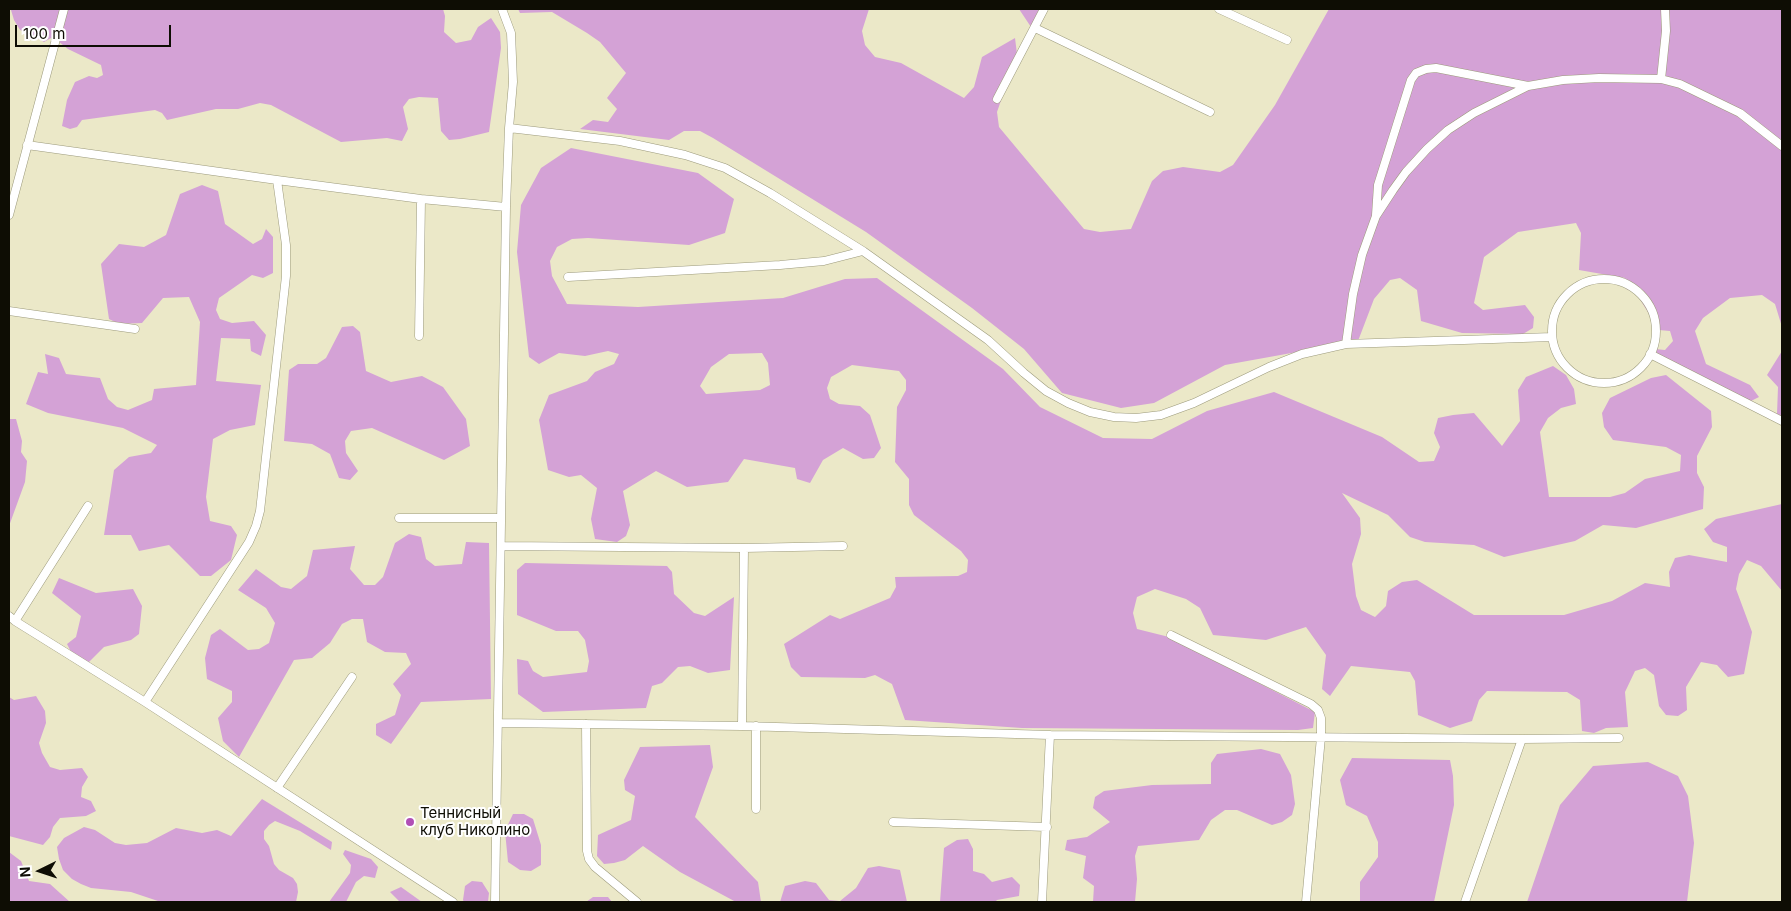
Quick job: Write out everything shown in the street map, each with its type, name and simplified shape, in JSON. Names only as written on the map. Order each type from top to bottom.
[{"type":"street","points":[[9,215],[64,9]]},
{"type":"street","points":[[495,902],[506,207],[513,82],[510,33],[502,9]]},
{"type":"street","points":[[997,99],[1044,9]]},
{"type":"street","points":[[1219,9],[1287,40]]},
{"type":"street","points":[[1662,79],[1666,31],[1664,9]]},
{"type":"street","points":[[1035,28],[1210,112]]},
{"type":"street","points":[[1376,216],[1378,185],[1411,80],[1416,73],[1436,68],[1528,86]]},
{"type":"street","points":[[1346,344],[1353,294],[1362,255],[1376,216],[1406,172],[1448,130],[1474,113],[1528,86],[1563,80],[1599,78],[1662,79],[1680,84],[1732,109],[1756,124],[1782,146]]},
{"type":"street","points":[[509,128],[620,141],[685,154],[717,166],[770,193],[863,251],[988,340],[1046,391],[1090,412],[1114,417],[1136,418],[1161,415],[1194,404],[1269,367],[1302,354],[1346,344],[1552,337]]},
{"type":"street","points":[[27,145],[421,199],[506,207]]},
{"type":"street","points":[[145,702],[249,542],[260,511],[286,276],[286,246],[277,180]]},
{"type":"street","points":[[419,336],[421,199]]},
{"type":"street","points":[[568,277],[780,265],[824,261],[863,251]]},
{"type":"street","points":[[1602,279],[1620,281],[1635,290],[1648,303],[1654,319],[1655,337],[1650,354],[1641,367],[1628,377],[1612,382],[1596,382],[1581,378],[1567,368],[1558,355],[1552,337],[1552,322],[1558,305],[1569,291],[1585,282],[1602,279]]},
{"type":"street","points":[[9,311],[135,329]]},
{"type":"street","points":[[1650,354],[1782,421]]},
{"type":"street","points":[[88,506],[12,618],[453,902]]},
{"type":"street","points":[[399,518],[501,518]]},
{"type":"street","points":[[501,546],[744,548],[843,546]]},
{"type":"street","points":[[742,726],[744,548]]},
{"type":"street","points":[[1171,635],[1312,704],[1318,710],[1321,718],[1321,737],[1306,902]]},
{"type":"street","points":[[277,788],[352,677]]},
{"type":"street","points":[[499,722],[756,726],[1050,736],[1619,738]]},
{"type":"street","points":[[586,724],[587,851],[589,859],[595,867],[637,902]]},
{"type":"street","points":[[756,726],[756,809]]},
{"type":"street","points":[[1042,902],[1050,736]]},
{"type":"street","points":[[1465,902],[1522,739]]},
{"type":"street","points":[[893,822],[1047,827]]},
{"type":"shaded area","points":[[9,9],[443,9],[445,16],[444,32],[456,43],[471,40],[478,27],[491,18],[500,32],[501,48],[489,132],[449,140],[441,131],[438,98],[419,97],[409,99],[403,107],[408,129],[402,141],[387,138],[341,142],[271,105],[260,103],[238,109],[216,109],[167,120],[162,113],[155,110],[82,120],[77,127],[70,129],[62,126],[67,100],[75,82],[89,76],[97,78],[103,75],[101,65],[68,49],[53,37],[44,42],[20,30]]},
{"type":"shaded area","points":[[518,9],[869,9],[862,31],[865,45],[875,57],[901,63],[964,98],[974,87],[982,57],[1015,38],[1017,54],[997,112],[999,127],[1084,229],[1100,232],[1131,229],[1152,181],[1163,171],[1183,167],[1220,172],[1233,165],[1275,105],[1329,9],[1782,9],[1782,327],[1775,304],[1762,295],[1730,298],[1703,318],[1695,331],[1706,364],[1750,385],[1759,397],[1745,404],[1661,364],[1655,349],[1665,350],[1673,341],[1670,331],[1659,330],[1636,293],[1626,289],[1625,278],[1579,270],[1581,233],[1576,223],[1518,232],[1484,257],[1474,303],[1483,310],[1525,305],[1534,317],[1533,328],[1523,334],[1462,333],[1421,321],[1417,290],[1400,278],[1390,280],[1374,299],[1358,341],[1225,365],[1154,403],[1121,408],[1062,393],[1024,349],[972,308],[866,232],[700,131],[684,131],[669,140],[580,129],[593,120],[608,122],[617,109],[607,98],[626,73],[600,42],[552,12],[520,13]]},
{"type":"shaded area","points":[[1019,9],[1044,9],[1031,27]]},
{"type":"shaded area","points":[[571,148],[698,173],[734,199],[725,233],[689,245],[588,238],[572,239],[557,247],[550,261],[552,276],[567,304],[638,307],[783,298],[845,279],[877,278],[1003,369],[1040,407],[1103,438],[1152,439],[1207,411],[1274,392],[1382,437],[1419,462],[1434,461],[1440,447],[1434,433],[1438,418],[1474,413],[1502,446],[1520,421],[1518,390],[1526,377],[1553,366],[1566,375],[1574,389],[1576,404],[1561,408],[1548,418],[1540,432],[1549,497],[1610,497],[1625,493],[1645,479],[1680,471],[1681,455],[1666,447],[1613,440],[1604,427],[1602,413],[1610,398],[1651,378],[1666,375],[1711,411],[1712,427],[1697,456],[1697,473],[1704,487],[1703,509],[1636,528],[1603,525],[1575,541],[1504,557],[1474,545],[1425,542],[1410,537],[1388,515],[1342,493],[1360,518],[1361,534],[1352,564],[1356,596],[1361,610],[1375,617],[1386,606],[1388,591],[1402,582],[1417,580],[1474,615],[1564,615],[1612,601],[1645,583],[1670,587],[1669,572],[1675,558],[1689,555],[1727,562],[1727,547],[1713,542],[1704,529],[1716,519],[1782,504],[1782,591],[1761,566],[1747,560],[1739,574],[1736,589],[1752,632],[1744,674],[1728,677],[1717,665],[1701,662],[1686,687],[1687,710],[1678,716],[1666,715],[1659,706],[1654,675],[1645,668],[1635,671],[1625,692],[1628,727],[1606,728],[1594,733],[1582,731],[1580,700],[1567,692],[1487,691],[1479,700],[1472,721],[1450,728],[1418,715],[1415,681],[1410,672],[1351,666],[1330,696],[1322,689],[1326,655],[1306,627],[1266,640],[1213,635],[1200,608],[1186,599],[1155,589],[1137,597],[1133,613],[1137,629],[1169,637],[1315,712],[1313,728],[1298,730],[1022,728],[905,720],[892,684],[875,675],[865,678],[801,677],[791,667],[784,644],[830,615],[840,619],[890,598],[896,587],[895,577],[958,576],[967,572],[968,560],[961,551],[914,515],[909,505],[909,479],[895,462],[897,407],[906,390],[906,380],[899,371],[852,365],[831,377],[827,388],[830,399],[839,404],[860,406],[870,415],[881,448],[874,458],[863,459],[843,448],[823,460],[810,483],[797,479],[795,468],[744,459],[728,482],[687,487],[656,471],[623,491],[630,525],[626,536],[617,542],[595,539],[591,519],[597,488],[581,475],[569,477],[548,470],[539,420],[549,395],[587,381],[595,372],[614,364],[619,354],[608,351],[585,356],[559,353],[539,364],[529,357],[517,252],[521,205],[541,168]],"holes":[[[762,353],[768,363],[770,385],[760,390],[706,394],[700,386],[711,367],[729,354]]]},
{"type":"shaded area","points":[[202,185],[218,191],[225,224],[253,244],[262,239],[266,229],[273,237],[273,273],[263,278],[252,275],[219,298],[216,310],[220,319],[232,323],[254,321],[266,335],[261,356],[251,351],[250,339],[221,338],[216,381],[261,385],[255,425],[230,430],[213,439],[206,497],[210,521],[231,526],[237,535],[231,560],[211,576],[200,576],[169,545],[139,551],[131,535],[104,535],[114,470],[129,457],[151,453],[157,445],[123,428],[48,413],[26,404],[38,372],[48,374],[45,354],[59,358],[66,374],[100,378],[108,399],[117,407],[128,410],[152,400],[154,389],[196,385],[200,322],[189,297],[163,298],[142,323],[119,324],[109,319],[101,264],[119,244],[144,247],[166,235],[180,194]]},
{"type":"shaded area","points":[[353,326],[360,332],[366,371],[391,382],[422,376],[443,387],[466,419],[470,446],[444,460],[372,428],[351,431],[345,441],[346,453],[358,471],[350,480],[339,478],[330,454],[312,444],[284,441],[289,370],[298,364],[317,364],[326,358],[342,327]]},
{"type":"shaded area","points":[[1782,351],[1782,416],[1777,414],[1778,387],[1767,375]]},
{"type":"shaded area","points":[[9,419],[16,419],[22,441],[21,452],[27,461],[25,482],[9,526]]},
{"type":"shaded area","points":[[409,534],[421,537],[426,559],[435,566],[462,564],[466,542],[489,543],[491,699],[421,702],[391,744],[376,735],[376,724],[395,715],[401,695],[393,684],[411,664],[406,653],[385,652],[367,642],[363,619],[352,619],[342,624],[330,643],[312,658],[294,660],[239,757],[223,741],[218,718],[232,702],[232,691],[207,679],[205,658],[211,635],[220,629],[248,650],[259,649],[269,643],[275,623],[266,608],[238,590],[256,569],[281,587],[291,589],[307,576],[313,550],[355,546],[350,569],[364,585],[375,585],[383,577],[395,543]]},
{"type":"shaded area","points":[[525,563],[667,566],[672,572],[674,594],[694,613],[705,616],[734,597],[730,670],[708,673],[690,666],[678,667],[662,683],[652,686],[646,708],[543,712],[518,694],[517,659],[528,661],[533,671],[543,677],[587,672],[589,661],[585,640],[578,631],[556,631],[517,615],[517,570]]},
{"type":"shaded area","points":[[59,578],[96,593],[133,589],[142,606],[139,634],[131,640],[104,647],[88,663],[76,662],[67,644],[76,637],[81,616],[52,593]]},
{"type":"shaded area","points":[[36,696],[45,711],[46,723],[39,743],[42,753],[50,767],[60,770],[82,768],[88,777],[82,787],[81,797],[91,801],[96,811],[86,816],[60,818],[53,827],[50,837],[43,845],[9,836],[9,697],[14,700]]},
{"type":"shaded area","points":[[710,745],[713,767],[695,817],[758,882],[761,902],[736,902],[680,872],[643,846],[625,860],[614,863],[604,864],[597,856],[598,835],[631,820],[635,796],[625,790],[624,780],[640,747]]},
{"type":"shaded area","points":[[1261,749],[1280,754],[1291,775],[1295,804],[1292,815],[1282,822],[1272,825],[1237,810],[1225,810],[1211,820],[1199,840],[1138,846],[1135,856],[1137,879],[1135,902],[1093,902],[1094,886],[1083,878],[1086,856],[1065,850],[1067,840],[1087,837],[1110,822],[1093,808],[1095,797],[1104,791],[1152,785],[1211,784],[1211,763],[1217,754]]},
{"type":"shaded area","points":[[1352,758],[1450,760],[1453,776],[1454,805],[1434,902],[1360,902],[1360,882],[1378,857],[1378,842],[1367,816],[1346,805],[1340,780]]},
{"type":"shaded area","points":[[1648,762],[1678,776],[1688,796],[1694,843],[1687,902],[1527,902],[1560,805],[1593,766]]},
{"type":"shaded area","points":[[262,799],[332,842],[331,850],[300,831],[275,821],[264,831],[264,839],[269,846],[274,864],[279,870],[293,878],[297,884],[296,902],[158,901],[131,892],[91,888],[81,884],[72,879],[63,870],[59,859],[57,847],[64,838],[84,827],[95,830],[115,843],[126,845],[147,843],[176,828],[202,833],[217,830],[231,836]]},
{"type":"shaded area","points":[[513,814],[524,814],[533,819],[541,845],[541,865],[531,871],[520,870],[508,862],[505,831]]},
{"type":"shaded area","points":[[968,839],[973,849],[973,871],[984,874],[992,882],[1012,877],[1020,885],[1019,896],[995,902],[940,902],[944,848],[957,840]]},
{"type":"shaded area","points":[[345,850],[371,859],[378,867],[375,878],[364,876],[356,882],[346,902],[329,902],[350,873],[351,865],[343,854]]},
{"type":"shaded area","points":[[9,852],[21,861],[29,881],[50,884],[70,902],[9,902]]},
{"type":"shaded area","points":[[879,866],[900,870],[907,902],[780,902],[785,886],[805,881],[816,883],[829,900],[840,901],[856,888],[868,868]]},
{"type":"shaded area","points":[[472,881],[482,882],[489,893],[488,902],[464,902],[465,886]]},
{"type":"shaded area","points":[[401,887],[422,902],[400,902],[390,892]]},
{"type":"shaded area","points":[[593,897],[608,897],[612,902],[586,902]]},
{"type":"place","name":"Теннисный клуб Николино","points":[[410,822]]}]
